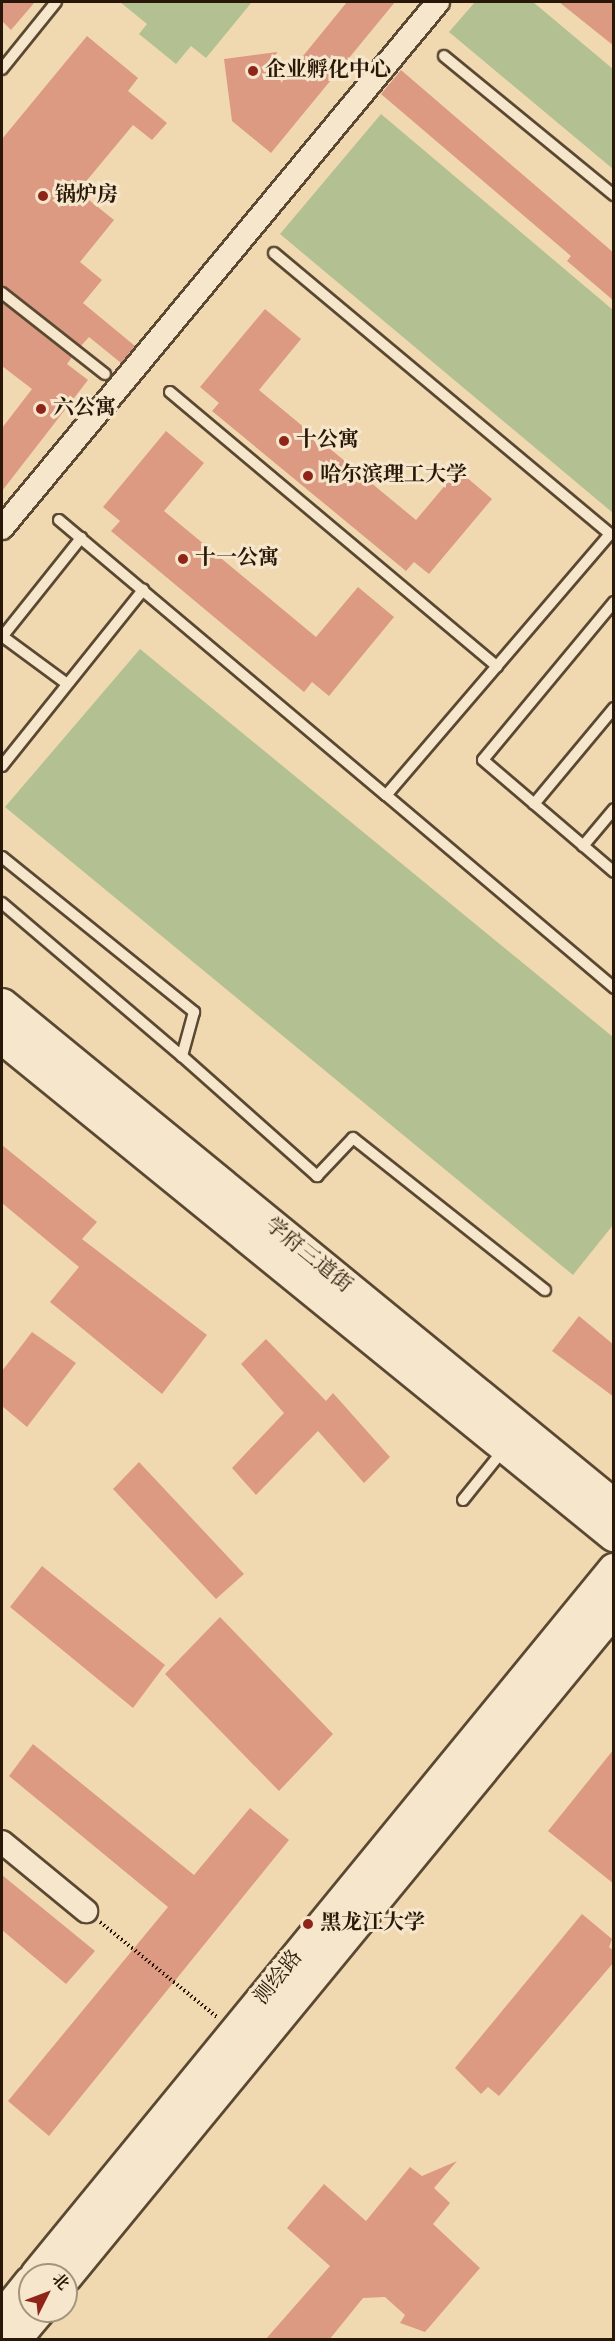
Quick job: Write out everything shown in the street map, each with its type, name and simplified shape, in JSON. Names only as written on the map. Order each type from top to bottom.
[{"type":"main road","name":"学府三道街","points":[[2,1005],[614,1506]]},
{"type":"main road","name":"学府三道街","points":[[2,1037],[614,1535]]},
{"type":"main road","name":"测绘路","points":[[47,2263],[614,1570]]},
{"type":"main road","name":"测绘路","points":[[77,2263],[614,1609]]},
{"type":"main road","points":[[2,2318],[18,2298]]},
{"type":"main road","points":[[14,2340],[28,2323]]},
{"type":"street","points":[[2,528],[438,2]]},
{"type":"street","points":[[2,1842],[86,1911]]},
{"type":"lane","points":[[2,69],[56,2]]},
{"type":"lane","points":[[444,57],[614,195]]},
{"type":"lane","points":[[274,253],[612,536],[386,795]]},
{"type":"lane","points":[[2,293],[105,374]]},
{"type":"lane","points":[[170,392],[497,666]]},
{"type":"lane","points":[[59,520],[614,988]]},
{"type":"lane","points":[[67,684],[2,636],[81,538]]},
{"type":"lane","points":[[2,766],[143,590]]},
{"type":"lane","points":[[614,602],[483,760],[614,872]]},
{"type":"lane","points":[[534,804],[614,708]]},
{"type":"lane","points":[[583,846],[614,809]]},
{"type":"lane","points":[[2,858],[194,1012],[182,1056]]},
{"type":"lane","points":[[2,903],[182,1056],[317,1176],[353,1138],[545,1290]]},
{"type":"lane","points":[[463,1500],[506,1447]]},
{"type":"path","points":[[86,1911],[235,2032]]},
{"type":"green space","points":[[120,2],[252,2],[206,58],[191,46],[176,64],[139,34],[147,24]]},
{"type":"green space","points":[[475,2],[533,2],[613,69],[613,169],[449,32]]},
{"type":"green space","points":[[381,114],[613,310],[613,513],[280,234]]},
{"type":"green space","points":[[140,649],[613,1037],[613,1225],[573,1275],[5,807]]},
{"type":"building","points":[[2,2],[35,2],[11,30],[2,21]]},
{"type":"building","name":"企业孵化中心","points":[[347,2],[395,2],[271,153],[232,121],[224,59],[277,52],[281,83]]},
{"type":"building","points":[[559,2],[614,2],[614,46]]},
{"type":"building","name":"锅炉房","points":[[87,36],[138,78],[128,91],[167,123],[152,140],[133,125],[78,191],[114,220],[80,262],[102,280],[83,303],[135,346],[121,363],[89,337],[81,346],[2,286],[2,139]]},
{"type":"building","points":[[401,70],[614,253],[614,301],[567,261],[571,256],[381,94]]},
{"type":"building","name":"六公寓","points":[[2,302],[72,357],[67,364],[88,380],[2,491],[2,428],[32,389],[2,366]]},
{"type":"building","name":"十公寓","points":[[265,309],[301,339],[259,390],[416,520],[458,470],[492,499],[429,574],[414,562],[406,571],[212,411],[219,403],[200,387]]},
{"type":"building","name":"十一公寓","points":[[166,431],[204,463],[164,511],[316,637],[358,587],[394,617],[329,696],[312,682],[304,692],[111,531],[120,521],[103,507]]},
{"type":"building","points":[[2,1145],[97,1222],[82,1239],[207,1335],[162,1394],[50,1302],[79,1267],[2,1203]]},
{"type":"building","points":[[579,1316],[614,1345],[614,1397],[552,1351]]},
{"type":"building","points":[[32,1332],[76,1363],[27,1427],[2,1406],[2,1371]]},
{"type":"building","points":[[266,1339],[326,1401],[333,1393],[390,1457],[364,1483],[318,1431],[256,1495],[232,1468],[284,1413],[241,1364]]},
{"type":"building","points":[[139,1462],[244,1574],[216,1599],[113,1489]]},
{"type":"building","points":[[42,1566],[165,1665],[133,1708],[10,1607]]},
{"type":"building","points":[[220,1617],[333,1734],[279,1791],[165,1674]]},
{"type":"building","points":[[33,1744],[194,1875],[250,1808],[289,1840],[49,2136],[8,2101],[168,1907],[9,1776]]},
{"type":"building","points":[[614,1749],[614,1884],[548,1831]]},
{"type":"building","points":[[2,1875],[95,1951],[66,1984],[2,1930]]},
{"type":"building","points":[[582,1914],[612,1939],[609,1947],[614,1951],[614,1962],[499,2096],[488,2087],[481,2094],[455,2068]]},
{"type":"building","points":[[457,2161],[434,2188],[450,2203],[433,2224],[480,2268],[425,2332],[400,2323],[405,2315],[385,2297],[363,2298],[329,2340],[265,2340],[330,2266],[287,2228],[324,2184],[366,2221],[410,2167],[422,2176]]},
{"type":"place","name":"企业孵化中心","points":[[253,71]]},
{"type":"place","name":"锅炉房","points":[[43,196]]},
{"type":"place","name":"六公寓","points":[[41,409]]},
{"type":"place","name":"十公寓","points":[[284,441]]},
{"type":"place","name":"哈尔滨理工大学","points":[[308,476]]},
{"type":"place","name":"十一公寓","points":[[183,559]]},
{"type":"place","name":"黑龙江大学","points":[[308,1924]]}]
